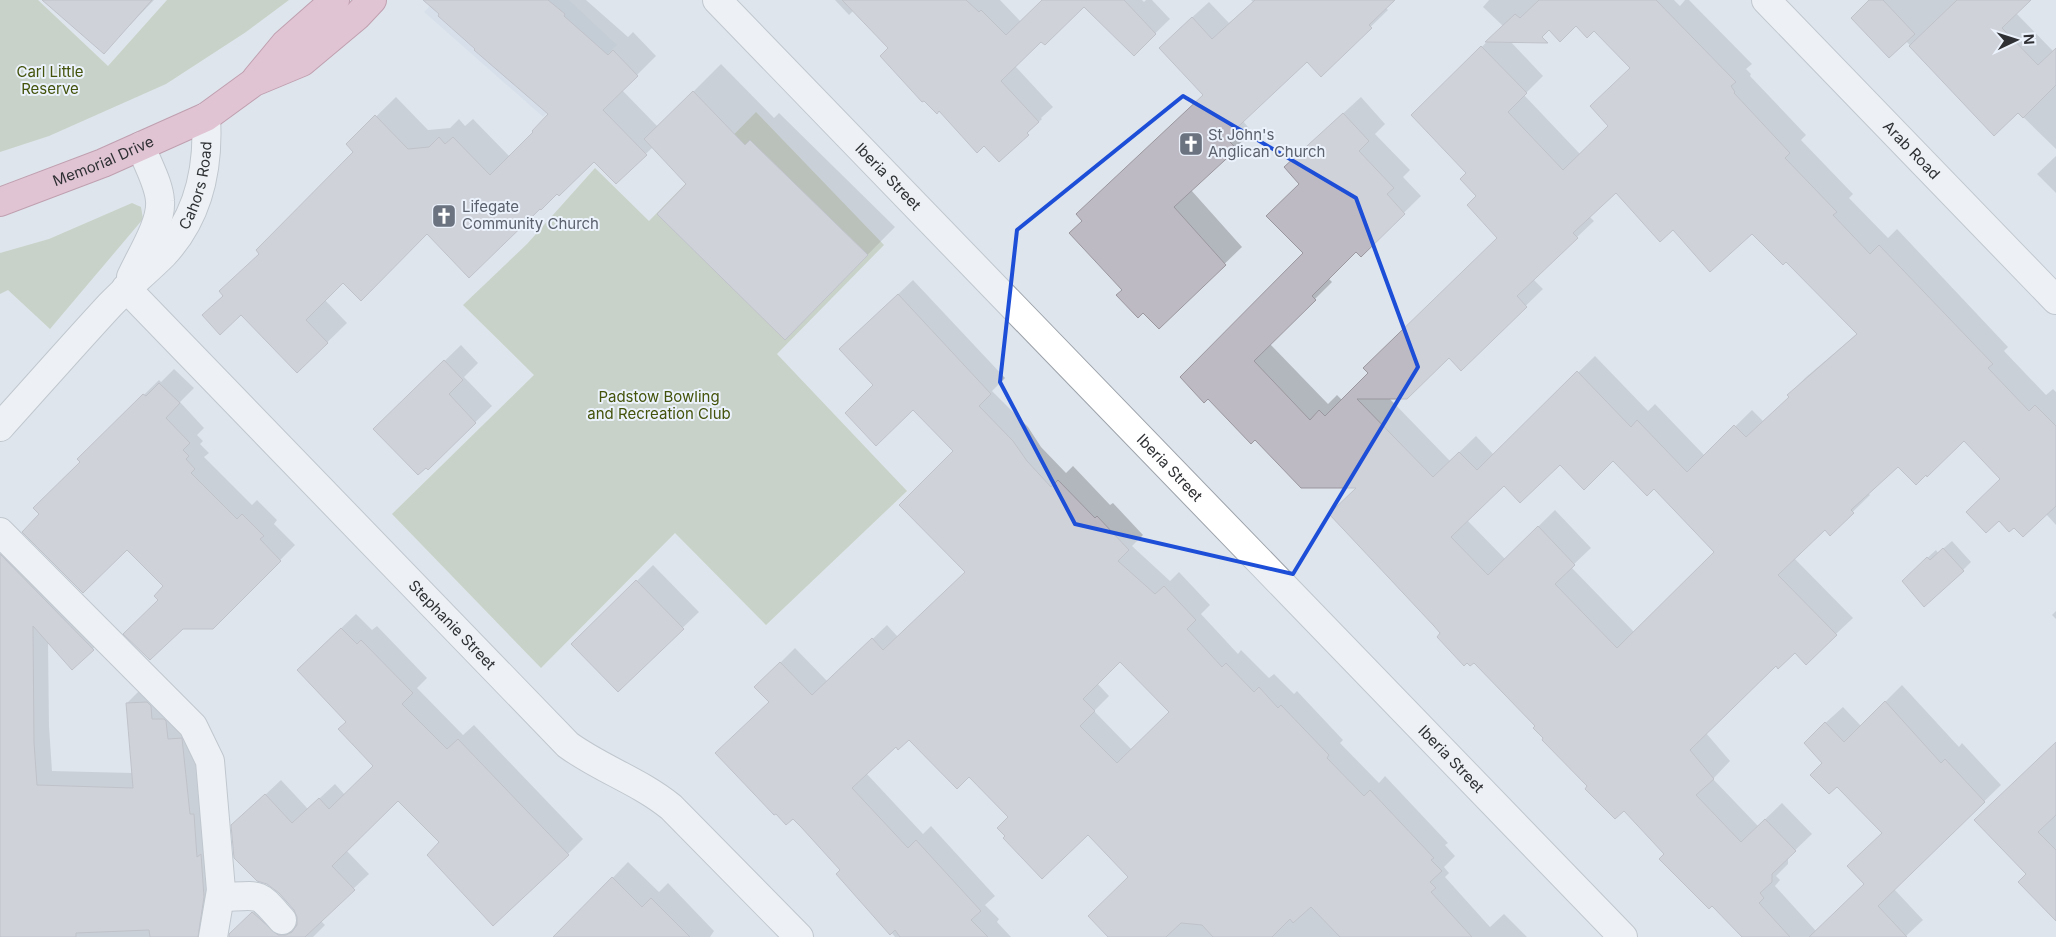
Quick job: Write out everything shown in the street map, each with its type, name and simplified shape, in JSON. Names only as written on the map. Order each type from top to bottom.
[{"type":"main road","name":"Cahors Road","points":[[254,82],[285,44],[335,0]]},
{"type":"main road","name":"Cahors Road","points":[[206,117],[254,82],[302,62],[372,0]]},
{"type":"main road","name":"Memorial Drive","points":[[0,202],[103,163],[206,117]]},
{"type":"street","name":"Iberia Street","points":[[716,0],[1623,937]]},
{"type":"street","name":"Arab Road","points":[[1766,0],[2056,300]]},
{"type":"street","name":"Cahors Road","points":[[0,426],[126,288],[163,254],[184,226],[195,203],[206,163],[206,117]]},
{"type":"street","name":"Cahors Road","points":[[126,288],[157,220],[160,203],[158,192],[140,146]]},
{"type":"street","name":"Stephanie Street","points":[[126,288],[568,745],[604,768],[653,792],[671,807],[799,937]]},
{"type":"street","points":[[0,532],[192,726],[210,761],[221,890],[213,937]]},
{"type":"street","points":[[221,890],[227,897],[252,895],[261,897],[282,920]]},
{"type":"highlighted area","points":[[1183,96],[1356,198],[1418,367],[1293,574],[1075,524],[1000,382],[1017,230]]},
{"type":"shaded area","points":[[435,0],[569,0],[617,45],[543,117],[424,12]]},
{"type":"green space","name":"Carl Little Reserve","points":[[0,0],[38,0],[108,66],[167,0],[289,0],[246,32],[166,84],[49,136],[0,152]]},
{"type":"green space","name":"Padstow Bowling and Recreation Club","points":[[756,112],[884,245],[777,354],[907,491],[766,625],[675,533],[541,668],[392,514],[534,375],[463,305],[527,244],[595,168],[649,221]]},
{"type":"green space","points":[[132,203],[141,207],[143,219],[50,329],[8,290],[0,294],[0,253],[49,239]]},
{"type":"building","points":[[42,0],[152,0],[104,54]]},
{"type":"building","points":[[423,0],[548,0],[608,55],[613,50],[638,76],[603,110],[647,155],[616,184],[594,162],[559,196],[557,194],[540,209],[469,278],[427,234],[361,301],[343,283],[306,320],[328,343],[297,373],[241,315],[220,335],[202,315],[223,296],[219,291],[259,254],[256,250],[353,152],[346,144],[375,115],[408,149],[429,147],[439,137],[445,144],[453,137],[490,175],[533,132],[548,114],[474,50]]},
{"type":"building","points":[[842,0],[966,0],[979,12],[981,10],[1006,35],[1042,0],[1124,0],[1156,34],[1134,56],[1084,7],[1045,45],[1041,42],[1001,81],[1039,122],[1027,133],[1029,135],[999,162],[984,146],[977,153],[939,111],[937,114],[924,101],[922,102],[880,56],[888,48]]},
{"type":"building","points":[[1255,0],[1395,0],[1369,25],[1372,28],[1321,77],[1307,62],[1226,138],[1237,149],[1174,207],[1226,265],[1159,329],[1143,313],[1138,318],[1116,295],[1122,290],[1069,233],[1082,221],[1076,214],[1203,95],[1159,48],[1192,17],[1212,39]]},
{"type":"building","points":[[1539,0],[1656,0],[1736,82],[1731,86],[1734,93],[1790,153],[1785,158],[1837,212],[1833,215],[1870,254],[1879,245],[1993,364],[1988,368],[2029,411],[2035,405],[2056,426],[2056,506],[2023,537],[2014,528],[2009,532],[1999,521],[1986,533],[1966,512],[2000,479],[1964,441],[1927,477],[1926,475],[1916,485],[1898,467],[1851,510],[1854,513],[1830,536],[1825,530],[1778,575],[1837,635],[1806,665],[1795,653],[1778,669],[1776,666],[1690,750],[1714,779],[1696,795],[1741,842],[1765,819],[1796,851],[1772,874],[1772,882],[1760,893],[1764,898],[1759,903],[1790,937],[1742,937],[1712,906],[1709,909],[1659,859],[1664,854],[1624,811],[1615,819],[1585,789],[1587,786],[1542,740],[1543,738],[1533,728],[1535,726],[1474,663],[1470,666],[1467,663],[1464,666],[1437,637],[1440,633],[1434,626],[1329,514],[1356,488],[1301,488],[1255,440],[1251,444],[1208,399],[1204,403],[1180,377],[1303,253],[1266,216],[1299,184],[1284,167],[1343,113],[1369,141],[1359,151],[1394,188],[1387,194],[1405,214],[1361,257],[1356,252],[1312,296],[1316,300],[1254,361],[1310,420],[1319,410],[1325,416],[1368,373],[1363,368],[1497,238],[1467,205],[1476,196],[1460,179],[1466,173],[1411,115],[1481,46],[1527,93],[1508,112],[1563,170],[1608,126],[1590,106],[1630,68],[1594,31],[1587,38],[1576,26],[1560,42],[1549,30],[1542,37],[1548,43],[1485,42],[1515,14],[1520,18]],"holes":[[[1616,193],[1660,242],[1673,230],[1710,272],[1752,234],[1783,265],[1786,262],[1857,334],[1787,395],[1789,397],[1746,437],[1734,425],[1687,472],[1637,420],[1631,427],[1577,371],[1477,470],[1459,452],[1433,477],[1357,399],[1407,399],[1449,358],[1461,371],[1527,307],[1517,296],[1578,238],[1573,233]],[[1613,461],[1647,496],[1654,489],[1714,552],[1617,648],[1555,584],[1575,565],[1538,526],[1488,575],[1451,537],[1504,486],[1520,503],[1560,465],[1584,490]]]},
{"type":"building","points":[[1869,0],[1883,0],[1915,34],[1889,58],[1851,18]]},
{"type":"building","points":[[1957,0],[2031,0],[2002,28],[2038,65],[2056,48],[2056,85],[2023,118],[2018,113],[1994,136],[1909,46]]},
{"type":"building","points":[[693,91],[745,145],[750,140],[868,255],[785,340],[657,214],[686,184],[644,139]]},
{"type":"building","points":[[898,294],[991,394],[979,406],[1013,441],[1027,461],[1051,487],[1058,480],[1095,518],[1097,516],[1129,550],[1118,561],[1155,594],[1164,586],[1196,620],[1187,629],[1222,667],[1226,663],[1254,692],[1259,687],[1278,708],[1281,705],[1329,755],[1327,758],[1364,796],[1370,790],[1434,858],[1431,860],[1442,871],[1430,882],[1436,888],[1431,892],[1472,937],[1340,937],[1311,907],[1293,923],[1290,919],[1272,937],[1213,937],[1202,925],[1181,923],[1166,937],[1108,937],[1088,916],[1128,877],[1088,835],[1042,879],[1003,838],[1005,836],[997,828],[1008,817],[969,777],[957,789],[909,740],[898,750],[896,747],[852,788],[908,848],[916,840],[981,911],[971,920],[988,937],[900,937],[895,930],[890,935],[836,874],[840,870],[801,827],[793,819],[786,825],[776,814],[774,815],[715,753],[769,702],[754,687],[780,662],[812,695],[872,638],[883,650],[965,572],[899,505],[953,451],[913,410],[876,446],[845,413],[873,385],[839,349]],"holes":[[[1120,662],[1169,712],[1117,763],[1080,726],[1095,711],[1083,699]]]},
{"type":"building","points":[[444,360],[463,380],[449,394],[476,423],[428,470],[426,468],[418,475],[373,429]]},
{"type":"building","points":[[159,383],[180,403],[166,418],[190,443],[183,450],[189,456],[186,459],[195,469],[191,473],[237,519],[242,514],[264,536],[260,539],[281,561],[213,629],[183,629],[150,660],[123,634],[158,600],[154,596],[163,586],[127,550],[83,593],[22,532],[39,514],[33,508],[80,462],[77,459],[143,394],[146,396]]},
{"type":"building","points":[[1943,548],[1964,571],[1924,607],[1902,581],[1927,557],[1930,560]]},
{"type":"building","points":[[0,554],[94,650],[72,670],[33,626],[34,742],[37,785],[133,788],[126,703],[147,702],[151,706],[152,719],[164,719],[166,721],[168,739],[182,738],[190,814],[194,814],[197,857],[201,854],[204,897],[198,937],[150,937],[149,930],[76,933],[76,937],[0,937]]},
{"type":"building","points":[[636,580],[684,629],[618,692],[571,644]]},
{"type":"building","points":[[341,628],[357,644],[361,640],[413,693],[402,704],[447,749],[458,739],[569,855],[493,926],[427,855],[439,842],[398,801],[332,866],[355,890],[305,937],[229,937],[229,934],[252,912],[278,935],[286,935],[292,932],[297,925],[297,917],[294,910],[279,893],[267,884],[257,881],[234,858],[231,825],[265,794],[292,823],[319,798],[329,809],[373,766],[338,729],[346,722],[297,670]]},
{"type":"building","points":[[1885,701],[1941,763],[1945,759],[1985,802],[1878,906],[1907,937],[1809,937],[1864,884],[1847,866],[1882,833],[1837,787],[1829,794],[1810,775],[1822,763],[1804,743],[1825,722],[1844,742]]},
{"type":"building","points":[[2056,742],[2056,815],[2038,832],[2056,850],[2056,921],[2018,882],[2026,874],[1974,820]]},
{"type":"building","points":[[612,877],[642,907],[651,898],[690,937],[553,937]]},
{"type":"place","name":"St John's Anglican Church","points":[[1191,144]]},
{"type":"place","name":"Lifegate Community Church","points":[[444,216]]}]
